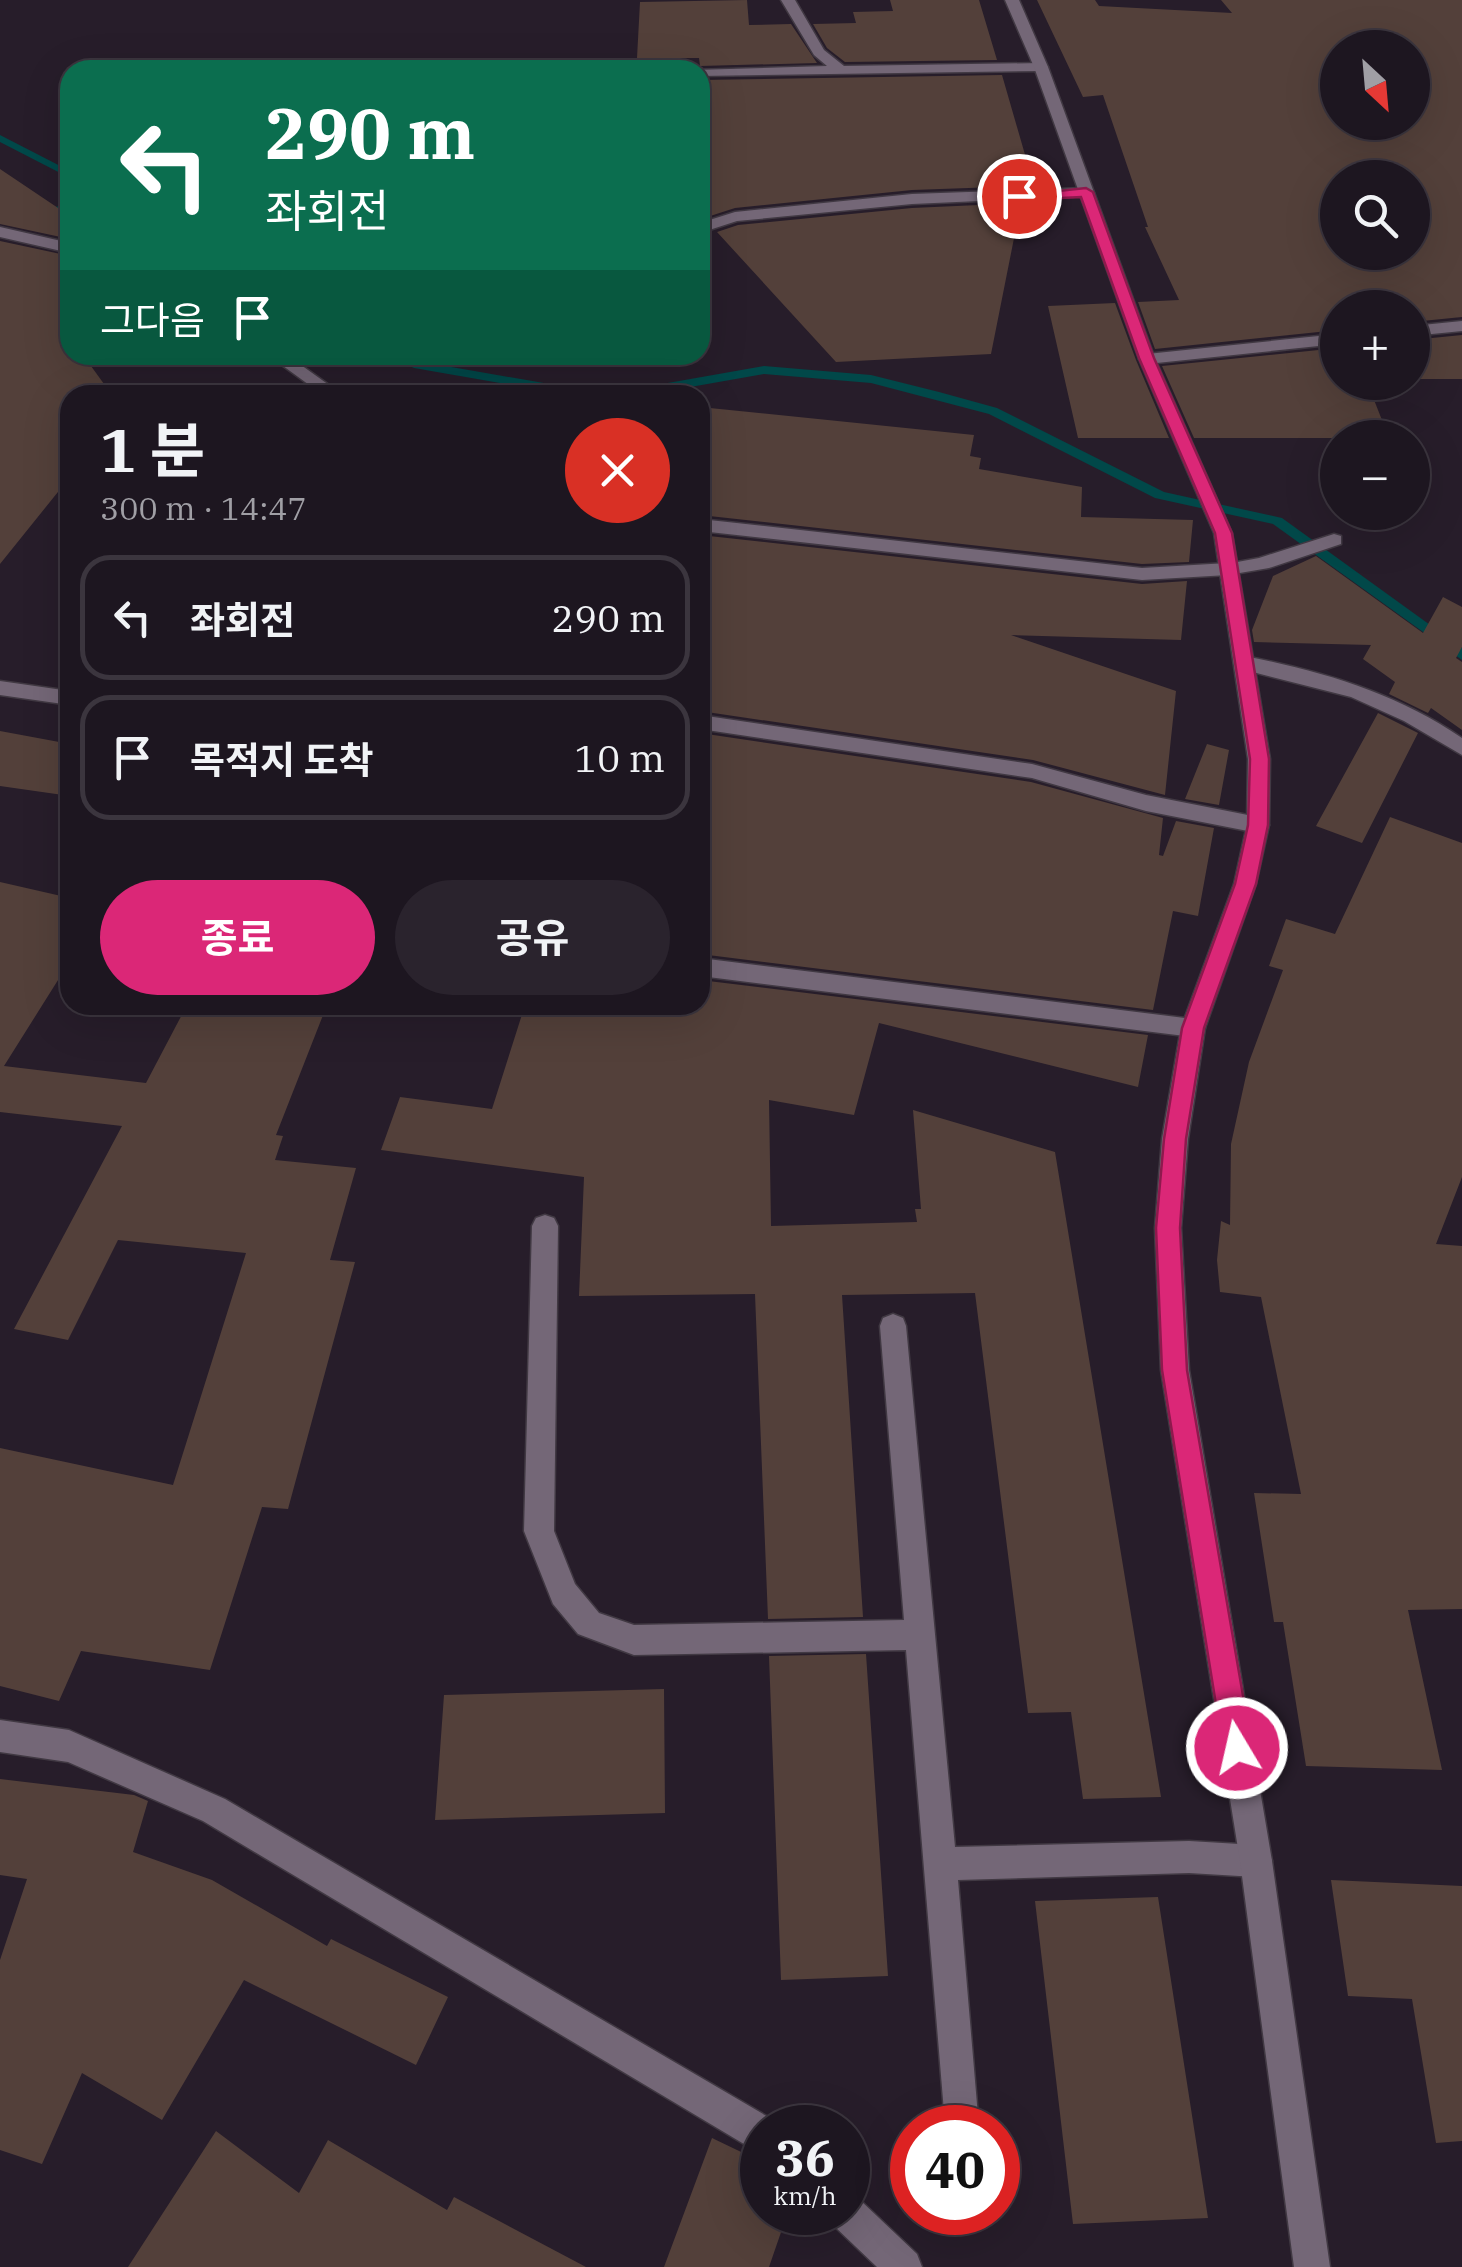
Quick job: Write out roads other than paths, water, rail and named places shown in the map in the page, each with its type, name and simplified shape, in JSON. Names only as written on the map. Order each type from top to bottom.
[{"type":"street","points":[[788,0],[819,52],[840,69]]},
{"type":"street","points":[[1012,0],[1041,67],[1147,358],[1224,533],[1259,759],[1258,825],[1246,884],[1193,1028],[1175,1139],[1168,1228],[1175,1370],[1256,1861],[1312,2267]]},
{"type":"street","points":[[710,72],[1041,67]]},
{"type":"street","points":[[710,225],[735,218],[912,199],[1086,192]]},
{"type":"street","points":[[5,235],[60,246]]},
{"type":"street","points":[[1430,329],[1462,326]]},
{"type":"street","points":[[1147,358],[1320,341]]},
{"type":"street","points":[[290,365],[320,385]]},
{"type":"street","points":[[710,527],[1142,574],[1262,564],[1334,540]]},
{"type":"street","points":[[1244,662],[1312,674],[1389,702],[1462,748]]},
{"type":"street","points":[[0,688],[60,697]]},
{"type":"street","points":[[710,723],[1032,771],[1146,803],[1258,825]]},
{"type":"street","points":[[710,968],[1193,1028]]},
{"type":"street","points":[[544,1226],[539,1531],[564,1594],[588,1624],[634,1640],[918,1635]]},
{"type":"street","points":[[893,1326],[962,2105]]},
{"type":"street","points":[[0,1736],[70,1746],[214,1810],[740,2121]]},
{"type":"street","points":[[939,1864],[1189,1857],[1256,1861]]},
{"type":"street","points":[[870,2235],[904,2267]]},
{"type":"waterway","points":[[0,138],[60,170]]},
{"type":"waterway","points":[[0,221],[60,209]]},
{"type":"waterway","points":[[420,365],[533,385]]},
{"type":"waterway","points":[[679,385],[764,370],[871,379],[993,411],[1160,495],[1277,521],[1462,655]]}]
